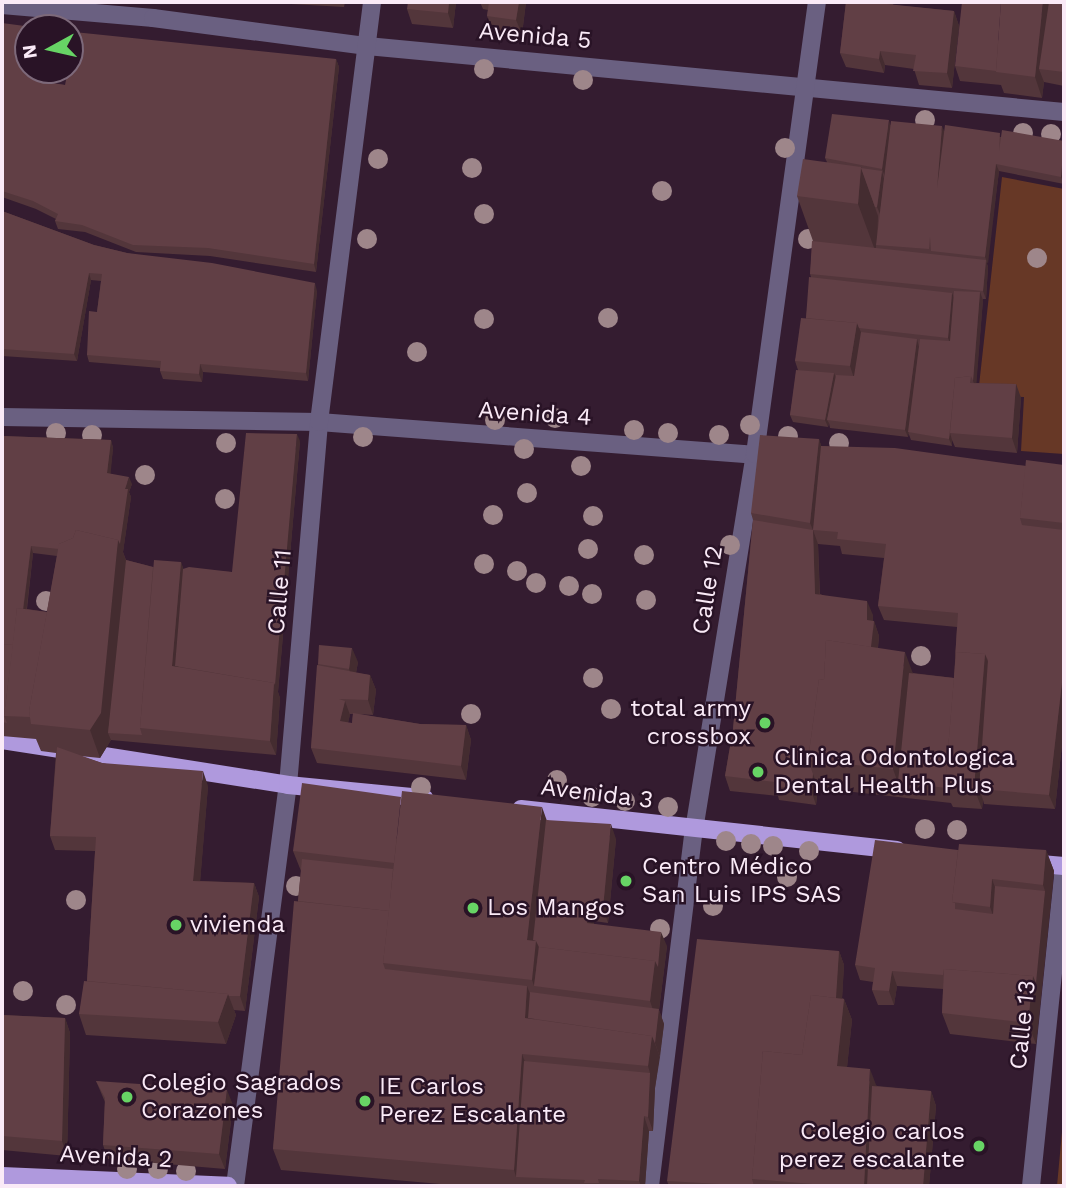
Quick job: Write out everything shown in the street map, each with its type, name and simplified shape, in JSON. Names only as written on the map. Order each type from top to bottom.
[{"type":"main road","points":[[2,740],[288,785],[439,799]]},
{"type":"main road","name":"Avenida 3","points":[[505,807],[694,830],[914,852]]},
{"type":"main road","points":[[1009,861],[1064,868]]},
{"type":"main road","name":"Avenida 2","points":[[2,1176],[228,1186]]},
{"type":"street","name":"Calle 11","points":[[235,1186],[288,785],[319,422],[372,2]]},
{"type":"street","name":"Calle 12","points":[[650,1186],[694,830],[755,454],[817,2]]},
{"type":"street","name":"Avenida 5","points":[[2,5],[153,18],[368,46],[806,85],[1064,112]]},
{"type":"street","name":"Avenida 4","points":[[2,416],[319,422],[780,456]]},
{"type":"street","name":"Calle 13","points":[[1031,1186],[1064,868]]},
{"type":"shaded area","points":[[1002,177],[1064,189],[1064,454],[1021,451],[1024,397],[978,395]]},
{"type":"shaded area","points":[[1064,1110],[1064,1186],[1057,1186]]},
{"type":"building","points":[[408,2],[449,2],[448,13],[407,9]]},
{"type":"building","points":[[489,2],[519,2],[516,20],[487,16]]},
{"type":"building","points":[[846,2],[887,2],[954,11],[947,73],[913,71],[916,55],[880,51],[879,59],[840,53]]},
{"type":"building","points":[[962,2],[1001,2],[996,71],[955,66]]},
{"type":"building","points":[[1001,2],[1043,2],[1035,77],[996,72]]},
{"type":"building","points":[[1049,2],[1064,2],[1064,72],[1039,69]]},
{"type":"building","points":[[2,23],[14,25],[14,84],[84,84],[84,33],[336,59],[314,264],[208,248],[133,245],[82,225],[55,221],[58,214],[33,201],[2,191]]},
{"type":"building","points":[[832,114],[889,120],[882,169],[825,158]]},
{"type":"building","points":[[891,121],[942,126],[937,189],[945,125],[1000,133],[999,151],[1002,130],[1064,141],[1061,177],[996,164],[985,257],[931,251],[930,237],[929,249],[876,245]]},
{"type":"building","points":[[803,159],[861,167],[858,204],[797,196]]},
{"type":"building","points":[[861,168],[882,171],[877,207],[875,207]]},
{"type":"building","points":[[2,211],[94,245],[127,253],[212,263],[315,283],[306,373],[200,364],[199,374],[160,371],[161,361],[87,355],[89,311],[97,312],[102,274],[89,273],[74,354],[2,349]]},
{"type":"building","points":[[812,241],[986,260],[983,291],[810,274]]},
{"type":"building","points":[[809,277],[952,293],[948,338],[859,328],[857,323],[806,318]]},
{"type":"building","points":[[954,291],[980,292],[973,381],[971,376],[955,378],[949,439],[908,432],[920,339],[950,341]]},
{"type":"building","points":[[801,318],[857,323],[850,366],[795,361]]},
{"type":"building","points":[[861,332],[917,339],[905,430],[827,420],[836,375],[854,376]]},
{"type":"building","points":[[796,370],[834,373],[825,420],[790,415]]},
{"type":"building","points":[[971,376],[970,383],[1016,384],[1012,438],[950,433],[955,378]]},
{"type":"building","points":[[246,433],[297,434],[275,685],[175,666],[183,569],[189,567],[232,572]]},
{"type":"building","points":[[760,435],[819,439],[810,523],[751,513]]},
{"type":"building","points":[[2,436],[111,440],[107,473],[129,477],[125,489],[128,489],[120,544],[118,540],[76,530],[73,538],[59,544],[59,549],[31,546],[23,609],[17,608],[13,645],[2,644]]},
{"type":"building","points":[[821,446],[895,448],[1026,466],[1020,518],[1022,525],[1064,530],[1064,665],[1049,795],[979,789],[988,660],[985,654],[956,652],[955,659],[958,613],[878,606],[886,544],[837,539],[838,532],[813,530]]},
{"type":"building","points":[[1026,460],[1064,465],[1064,523],[1020,518]]},
{"type":"building","points":[[753,520],[813,530],[815,594],[867,601],[867,620],[874,621],[871,647],[826,640],[824,680],[819,679],[808,760],[813,774],[811,790],[774,786],[775,782],[725,776],[733,729]]},
{"type":"building","points":[[76,530],[118,540],[101,713],[90,730],[31,724],[29,711],[59,544],[73,538]]},
{"type":"building","points":[[126,560],[153,567],[140,728],[142,735],[108,733]]},
{"type":"building","points":[[154,560],[181,562],[172,666],[274,683],[270,741],[140,728]]},
{"type":"building","points":[[17,608],[47,612],[30,717],[4,716]]},
{"type":"building","points":[[826,640],[905,652],[893,769],[808,760],[819,679],[824,680]]},
{"type":"building","points":[[2,644],[13,645],[4,716],[7,723],[2,722]]},
{"type":"building","points":[[319,645],[352,648],[349,669],[318,664]]},
{"type":"building","points":[[956,652],[985,654],[974,788],[945,785]]},
{"type":"building","points":[[317,665],[370,675],[368,700],[339,699],[345,701],[340,721],[352,723],[353,713],[420,724],[466,725],[461,766],[311,748]]},
{"type":"building","points":[[909,673],[954,678],[946,788],[898,782]]},
{"type":"building","points":[[57,747],[102,763],[203,771],[193,881],[254,883],[240,996],[87,981],[96,837],[50,836]]},
{"type":"building","points":[[302,783],[401,797],[394,863],[293,851]]},
{"type":"building","name":"Los Mangos","points":[[402,791],[542,807],[527,940],[536,941],[532,980],[383,963]]},
{"type":"building","points":[[546,820],[611,824],[603,908],[589,906],[587,923],[661,932],[658,967],[655,961],[539,947],[533,940]]},
{"type":"building","points":[[875,840],[958,850],[952,902],[955,903],[955,909],[993,914],[995,886],[1045,891],[1036,983],[1033,976],[944,969],[943,975],[892,971],[889,991],[872,990],[875,968],[855,965]]},
{"type":"building","points":[[959,844],[1046,850],[1043,885],[992,879],[990,907],[952,902]]},
{"type":"building","points":[[302,859],[393,869],[389,911],[298,901]]},
{"type":"building","points":[[294,901],[389,911],[383,963],[385,969],[527,986],[525,1018],[652,1036],[648,1066],[522,1054],[514,1170],[273,1149]]},
{"type":"building","points":[[697,939],[839,951],[836,998],[811,995],[802,1055],[763,1051],[752,1179],[754,1186],[667,1181]]},
{"type":"building","points":[[539,947],[655,961],[650,1001],[534,986]]},
{"type":"building","points":[[944,969],[1033,976],[1028,1023],[942,1013]]},
{"type":"building","points":[[84,981],[228,994],[218,1022],[79,1014]]},
{"type":"building","points":[[530,992],[659,1009],[655,1043],[652,1036],[528,1018]]},
{"type":"building","points":[[811,995],[844,999],[837,1066],[870,1069],[864,1186],[752,1179],[763,1051],[802,1055]]},
{"type":"building","points":[[2,1015],[65,1018],[62,1141],[2,1136]]},
{"type":"building","points":[[524,1061],[650,1073],[648,1117],[644,1116],[639,1181],[598,1179],[599,1183],[584,1183],[585,1180],[516,1177]]},
{"type":"building","points":[[96,1081],[227,1090],[219,1154],[103,1145],[105,1098]]},
{"type":"building","points":[[872,1086],[931,1091],[923,1186],[867,1186]]},
{"type":"place","name":"total army crossbox","points":[[765,723]]},
{"type":"place","name":"Clinica Odontologica Dental Health Plus","points":[[758,772]]},
{"type":"place","name":"Centro Médico San Luis IPS SAS","points":[[626,881]]},
{"type":"place","name":"Los Mangos","points":[[473,908]]},
{"type":"place","name":"vivienda","points":[[176,925]]},
{"type":"place","name":"Colegio Sagrados Corazones","points":[[127,1097]]},
{"type":"place","name":"IE Carlos Perez Escalante","points":[[365,1101]]},
{"type":"place","name":"Colegio carlos perez escalante","points":[[979,1146]]}]
